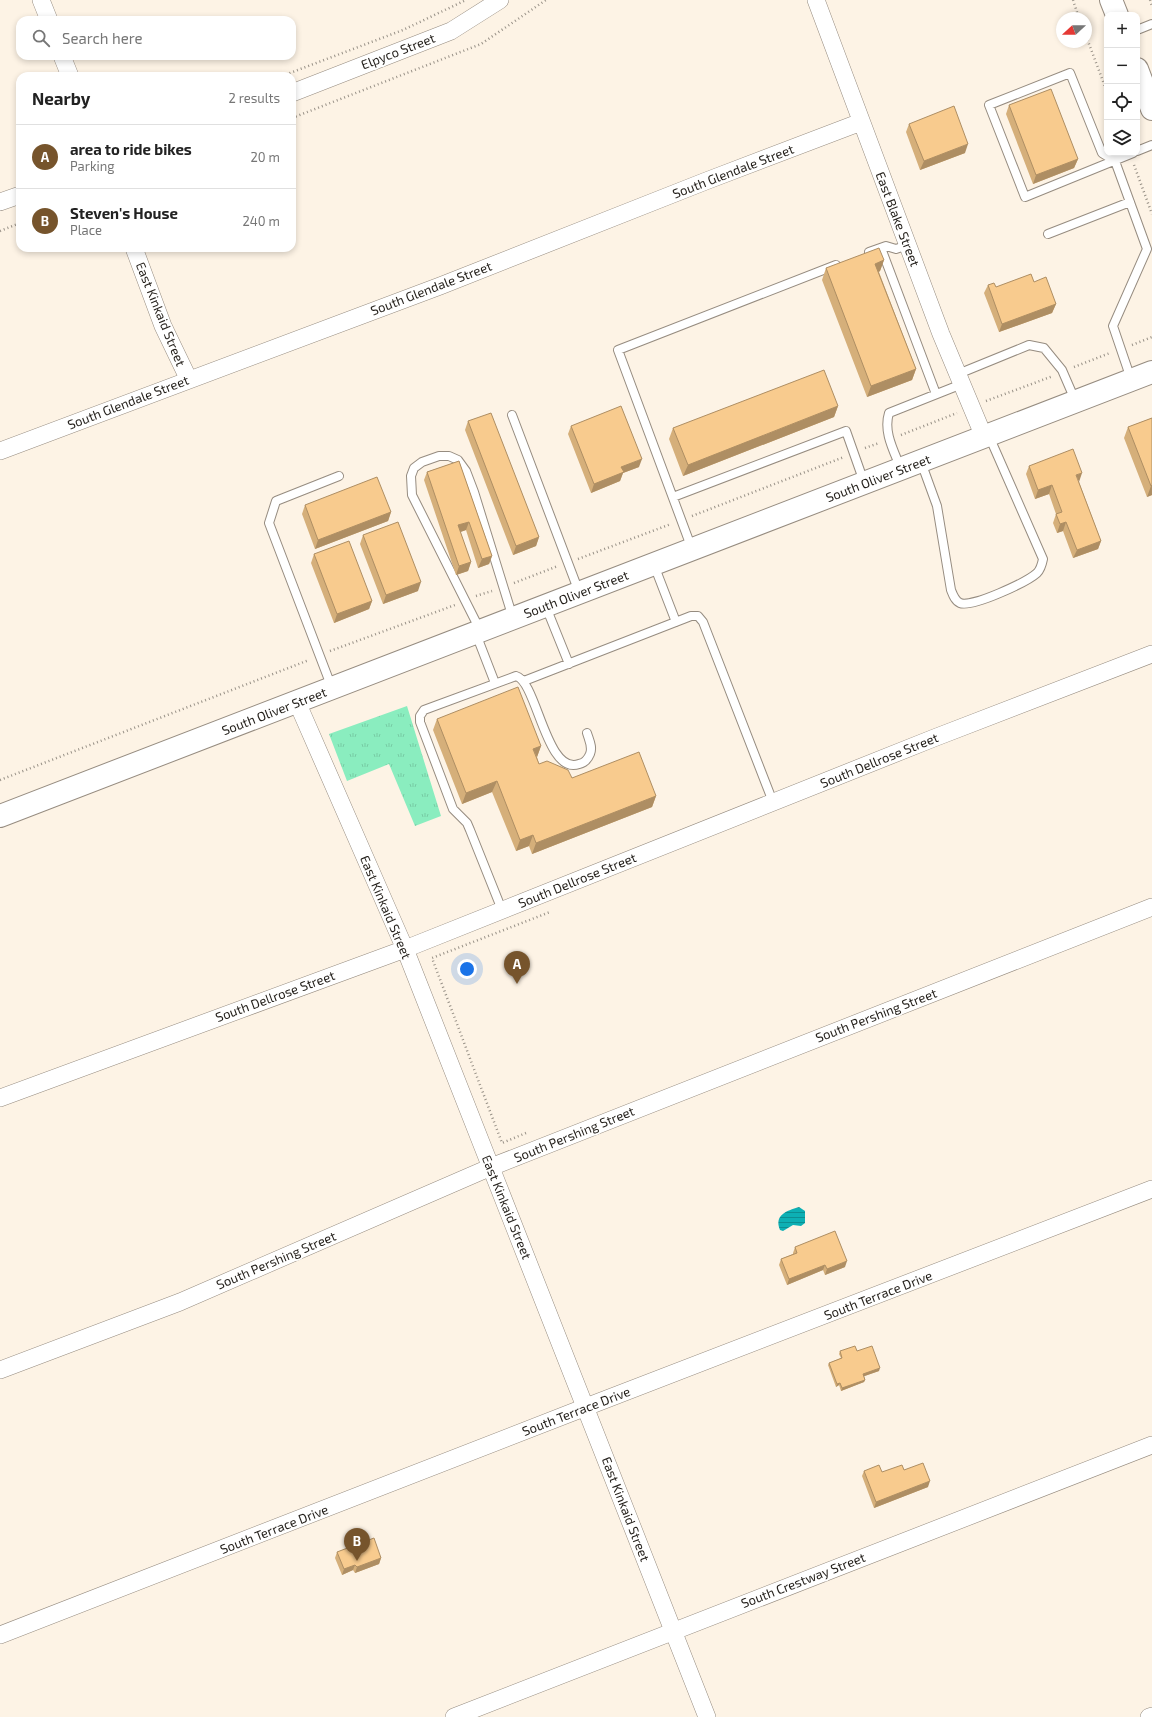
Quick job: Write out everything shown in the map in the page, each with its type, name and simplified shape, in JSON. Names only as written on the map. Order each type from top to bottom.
[{"type":"main road","points":[[1111,0],[1116,12]]},
{"type":"main road","points":[[1140,77],[1152,108]]},
{"type":"main road","name":"South Oliver Street","points":[[0,816],[1152,372]]},
{"type":"street","points":[[41,0],[47,16]]},
{"type":"street","name":"Elpyco Street","points":[[296,91],[451,31],[500,0]]},
{"type":"street","name":"East Blake Street","points":[[816,0],[861,122],[960,379],[986,436]]},
{"type":"street","points":[[64,60],[68,72]]},
{"type":"street","name":"South Glendale Street","points":[[0,451],[440,286],[706,181],[861,122]]},
{"type":"street","points":[[0,202],[16,196]]},
{"type":"street","name":"East Kinkaid Street","points":[[135,252],[163,326],[188,380]]},
{"type":"street","name":"South Dellrose Street","points":[[0,1098],[404,948],[1152,654]]},
{"type":"street","name":"East Kinkaid Street","points":[[297,702],[404,948],[492,1167],[707,1717]]},
{"type":"street","name":"South Pershing Street","points":[[0,1370],[180,1302],[492,1167],[1152,907]]},
{"type":"street","name":"South Terrace Drive","points":[[0,1635],[1152,1189]]},
{"type":"street","name":"South Crestway Street","points":[[454,1717],[673,1630],[1152,1445]]},
{"type":"lane","points":[[1140,29],[1152,24]]},
{"type":"lane","points":[[1126,156],[1115,161],[1025,197],[989,105],[1070,73],[1102,153],[1115,161],[1130,202],[1150,248],[1113,326],[1131,380]]},
{"type":"lane","points":[[1140,150],[1152,145]]},
{"type":"lane","points":[[1048,234],[1130,202]]},
{"type":"lane","points":[[859,256],[886,246],[896,249],[908,245]]},
{"type":"lane","points":[[881,248],[936,394]]},
{"type":"lane","points":[[693,550],[618,350],[845,262]]},
{"type":"lane","points":[[986,436],[1043,559],[1040,570],[1035,574],[1014,586],[979,601],[966,604],[960,603],[956,600],[951,590],[937,506],[933,492],[911,465],[887,430],[886,423],[889,413],[936,394],[960,379],[1029,345],[1044,348],[1062,370],[1075,402]]},
{"type":"lane","points":[[512,416],[580,593]]},
{"type":"lane","points":[[673,497],[846,431],[864,483]]},
{"type":"lane","points":[[495,683],[478,632],[412,495],[411,476],[414,468],[422,462],[439,456],[449,456],[458,460],[466,471],[477,499],[513,619]]},
{"type":"lane","points":[[332,689],[269,523],[276,501],[339,476]]},
{"type":"lane","points":[[654,564],[676,622]]},
{"type":"lane","points":[[546,606],[569,664]]},
{"type":"lane","points":[[524,681],[695,615],[704,622],[773,802]]},
{"type":"lane","points":[[502,910],[467,823],[454,809],[419,719],[424,710],[516,676],[524,681],[540,720],[561,760],[571,765],[577,765],[587,759],[591,748],[587,733]]},
{"type":"path","points":[[292,72],[402,30],[466,0]]},
{"type":"path","points":[[296,116],[481,44],[546,0]]},
{"type":"path","points":[[1072,0],[1077,12]]},
{"type":"path","points":[[1150,0],[1152,6]]},
{"type":"path","points":[[1090,48],[1104,84]]},
{"type":"path","points":[[1134,156],[1152,214]]},
{"type":"path","points":[[0,230],[16,224]]},
{"type":"path","points":[[532,1131],[502,1143],[432,958],[550,912]]},
{"type":"green space","points":[[407,706],[441,816],[415,826],[389,764],[347,781],[329,734]]},
{"type":"water","points":[[799,1207],[805,1211],[805,1223],[801,1226],[793,1225],[783,1231],[780,1230],[779,1221],[782,1214]]},
{"type":"building","points":[[1051,89],[1078,159],[1036,175],[1009,105]]},
{"type":"building","points":[[954,106],[968,144],[924,161],[909,124]]},
{"type":"building","points":[[879,248],[884,260],[875,264],[916,369],[871,386],[826,268]]},
{"type":"building","points":[[1031,274],[1034,282],[1046,277],[1056,304],[1002,324],[988,285],[994,283],[996,287]]},
{"type":"building","points":[[824,370],[838,406],[688,465],[673,428]]},
{"type":"building","points":[[621,406],[642,459],[621,467],[624,472],[594,484],[571,426]]},
{"type":"building","points":[[491,413],[539,537],[516,546],[468,421]]},
{"type":"building","points":[[1152,418],[1152,485],[1151,486],[1128,427]]},
{"type":"building","points":[[1073,449],[1082,473],[1076,475],[1101,541],[1077,550],[1066,522],[1060,524],[1056,514],[1062,512],[1052,485],[1038,490],[1029,466]]},
{"type":"building","points":[[459,461],[492,556],[482,559],[469,522],[458,525],[471,562],[459,566],[427,472]]},
{"type":"building","points":[[377,477],[391,512],[318,540],[305,505]]},
{"type":"building","points":[[398,522],[421,582],[386,595],[363,535]]},
{"type":"building","points":[[349,541],[372,601],[337,614],[314,554]]},
{"type":"building","points":[[518,687],[541,746],[533,749],[539,764],[547,761],[568,770],[572,778],[639,752],[656,796],[536,843],[533,835],[520,840],[497,781],[466,793],[437,719]]},
{"type":"building","points":[[835,1231],[847,1261],[827,1269],[825,1265],[789,1279],[781,1259],[797,1253],[795,1247]]},
{"type":"building","points":[[855,1346],[857,1351],[872,1346],[880,1368],[863,1374],[865,1380],[842,1388],[840,1383],[837,1384],[829,1363],[842,1358],[840,1351]]},
{"type":"building","points":[[923,1463],[930,1481],[876,1502],[864,1471],[879,1465],[882,1472],[902,1465],[904,1470]]},
{"type":"building","points":[[374,1538],[381,1558],[357,1567],[355,1565],[344,1569],[337,1552]]},
{"type":"place","name":"area to ride bikes","points":[[517,984]]},
{"type":"place","name":"Steven's House","points":[[357,1561]]}]
